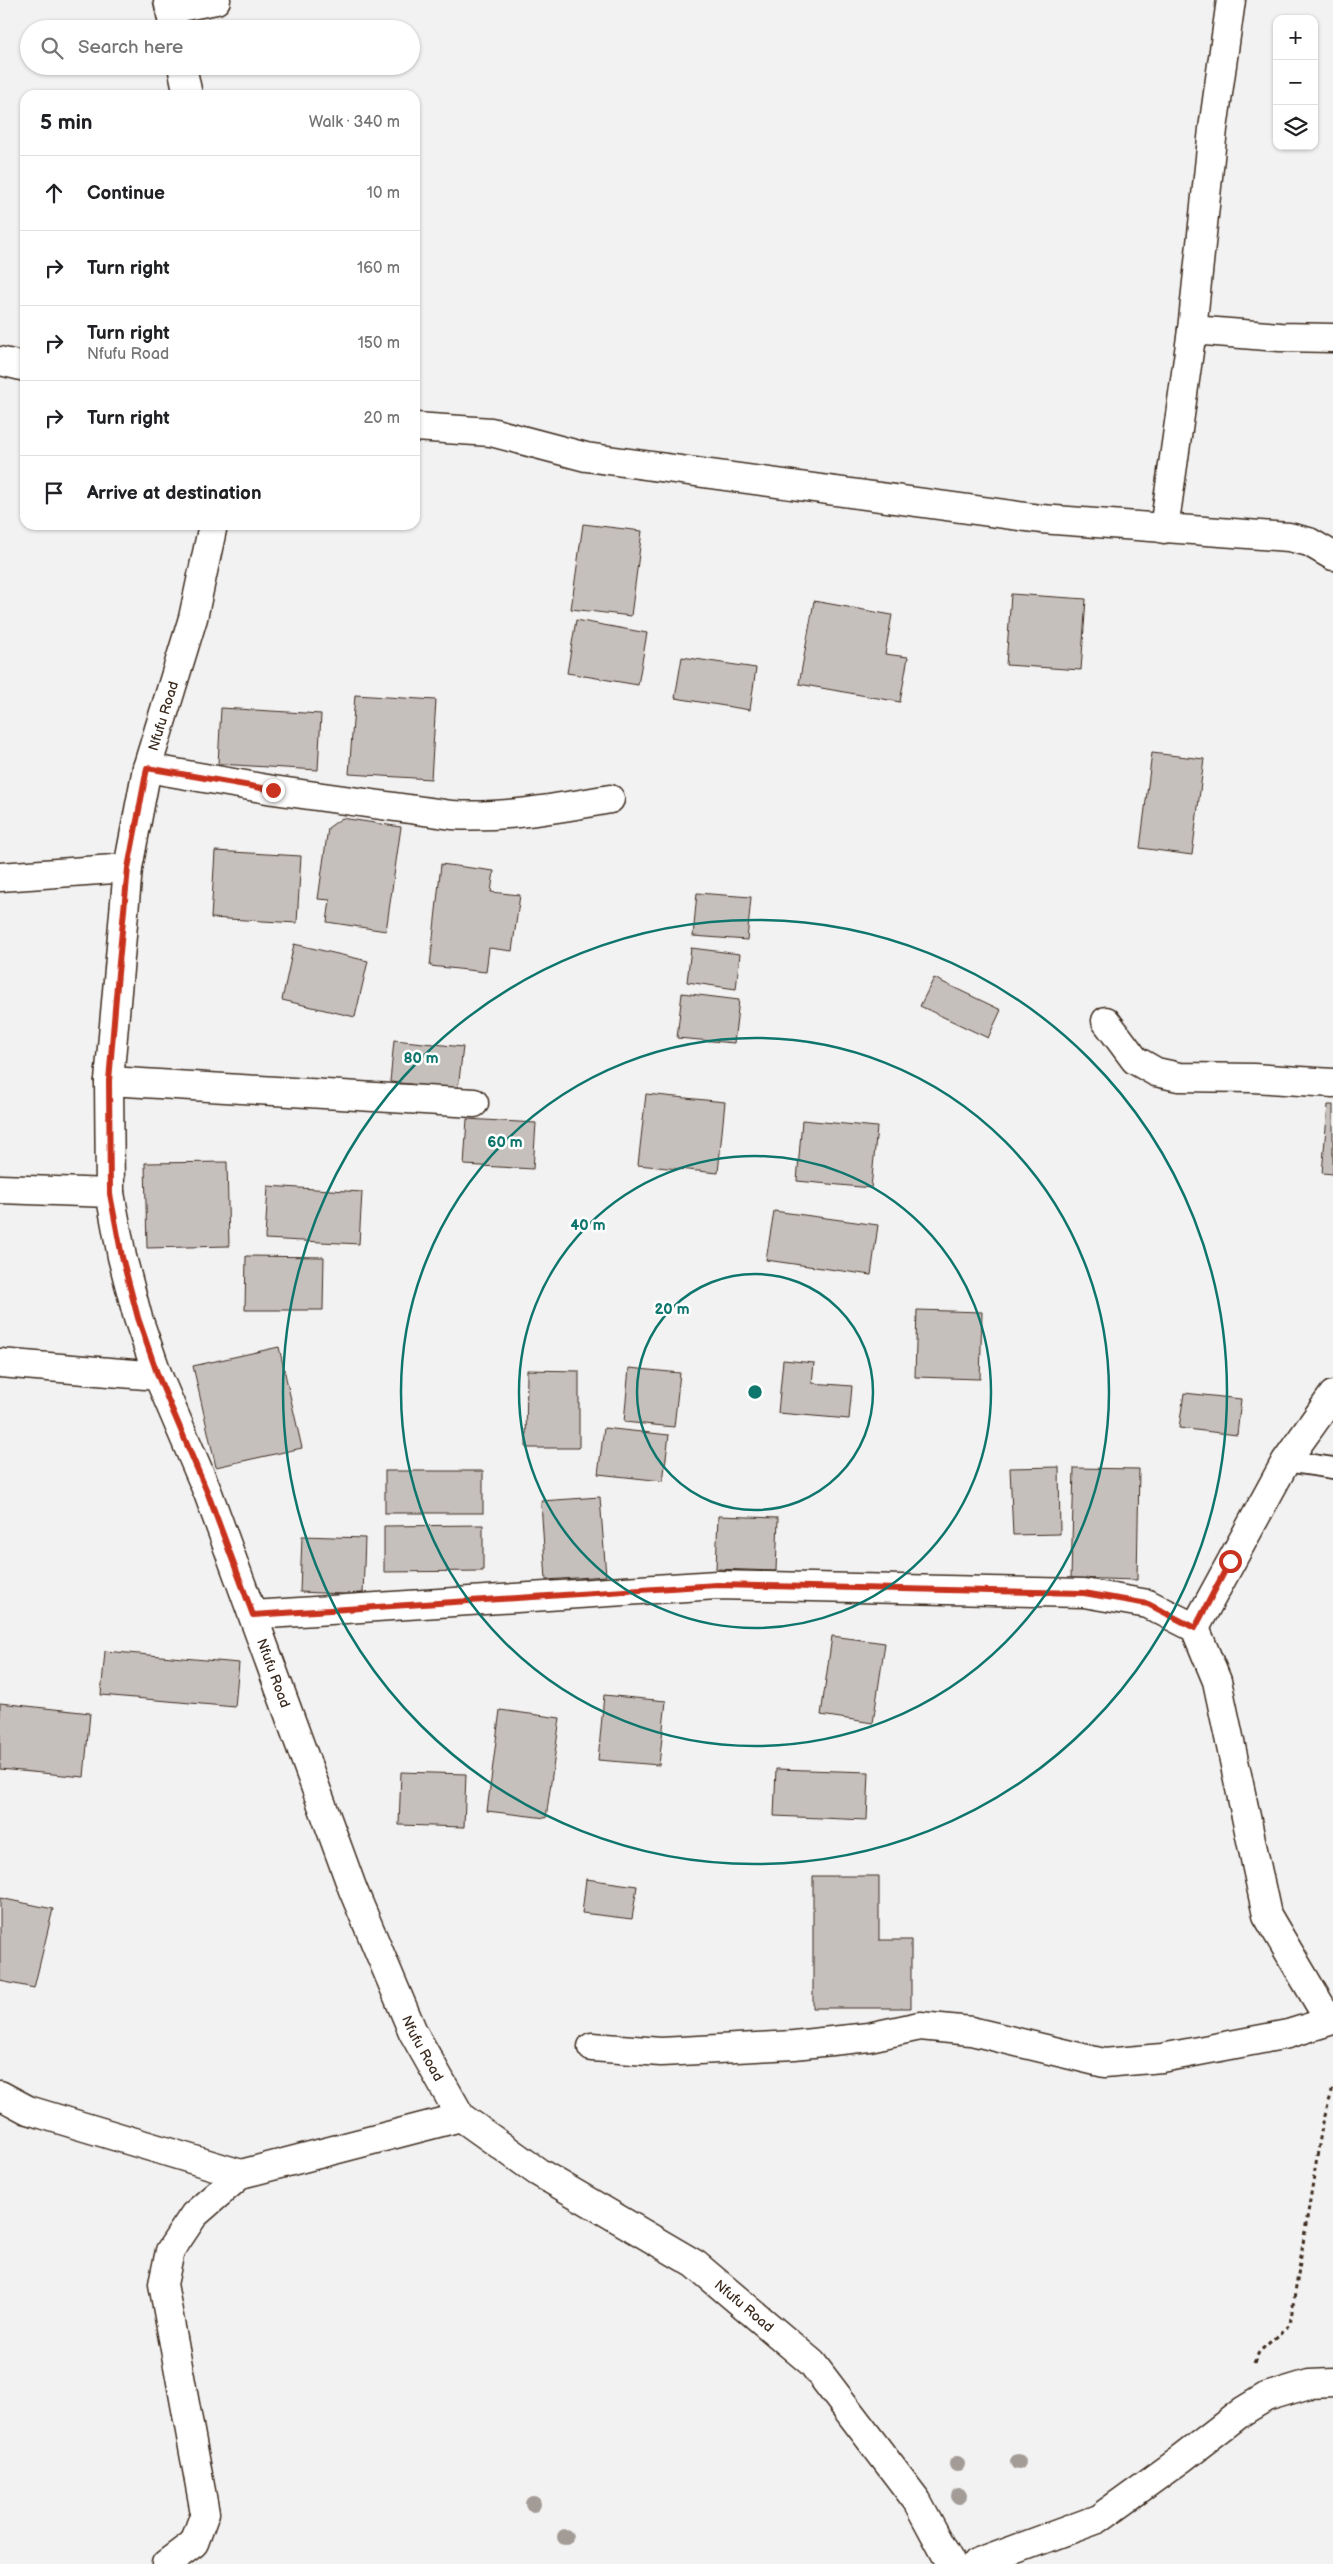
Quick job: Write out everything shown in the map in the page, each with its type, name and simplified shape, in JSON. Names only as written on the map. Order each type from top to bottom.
[{"type":"street","points":[[170,13],[216,0]]},
{"type":"street","points":[[1164,529],[1192,330],[1213,128],[1231,0]]},
{"type":"street","points":[[184,75],[187,90]]},
{"type":"street","points":[[1192,330],[1271,337],[1333,338]]},
{"type":"street","points":[[0,361],[20,366]]},
{"type":"street","points":[[420,427],[491,432],[586,457],[1032,518],[1289,537],[1309,542],[1333,556]]},
{"type":"street","name":"Nfufu Road","points":[[212,530],[193,618],[147,768],[128,868],[109,1081],[110,1194],[122,1257],[138,1318],[158,1376],[208,1494],[361,1908],[412,2032],[461,2117],[538,2172],[696,2264],[812,2363],[917,2501],[950,2564]]},
{"type":"street","points":[[147,768],[273,790],[452,815],[478,816],[610,799]]},
{"type":"street","points":[[0,877],[128,868]]},
{"type":"street","points":[[1106,1021],[1135,1060],[1156,1072],[1179,1077],[1254,1078],[1333,1083]]},
{"type":"street","points":[[109,1081],[474,1103]]},
{"type":"street","points":[[0,1189],[110,1194]]},
{"type":"street","points":[[0,1363],[158,1376]]},
{"type":"street","points":[[1195,1628],[1286,1461],[1333,1395]]},
{"type":"street","points":[[253,1615],[717,1585],[1084,1593],[1148,1604],[1195,1628],[1217,1681],[1267,1915],[1331,2020],[1288,2034],[1172,2056],[1104,2063],[971,2032],[920,2026],[870,2037],[784,2046],[661,2052],[592,2047]]},
{"type":"street","points":[[0,2095],[28,2110],[240,2174]]},
{"type":"street","points":[[166,2564],[194,2543],[205,2513],[163,2284],[170,2251],[194,2215],[240,2174],[461,2117]]},
{"type":"street","points":[[976,2564],[1098,2519],[1243,2411],[1266,2397],[1309,2384],[1333,2383]]},
{"type":"lane","points":[[1286,1461],[1333,1468]]},
{"type":"path","points":[[1251,2370],[1259,2352],[1290,2324],[1322,2126],[1333,2088]]},
{"type":"building","points":[[583,524],[642,531],[631,616],[571,609]]},
{"type":"building","points":[[1011,594],[1086,599],[1081,670],[1006,665]]},
{"type":"building","points":[[814,601],[892,615],[885,654],[908,657],[900,702],[799,684]]},
{"type":"building","points":[[576,620],[647,633],[638,685],[567,673]]},
{"type":"building","points":[[682,657],[756,668],[750,710],[675,698]]},
{"type":"building","points":[[355,695],[436,700],[431,779],[349,774]]},
{"type":"building","points":[[221,708],[321,714],[318,770],[218,764]]},
{"type":"building","points":[[1152,753],[1204,759],[1192,855],[1140,848]]},
{"type":"building","points":[[342,818],[401,827],[386,931],[327,922],[330,900],[318,899],[328,828]]},
{"type":"building","points":[[215,851],[301,856],[297,923],[211,918]]},
{"type":"building","points":[[441,864],[494,871],[491,892],[520,895],[512,951],[489,948],[486,972],[430,966]]},
{"type":"building","points":[[697,893],[751,897],[747,940],[693,936]]},
{"type":"building","points":[[294,944],[368,961],[355,1017],[282,1000]]},
{"type":"building","points":[[691,948],[740,954],[736,989],[687,982]]},
{"type":"building","points":[[934,978],[1001,1010],[988,1038],[920,1006]]},
{"type":"building","points":[[682,993],[739,1000],[734,1043],[677,1038]]},
{"type":"building","points":[[394,1040],[463,1047],[458,1089],[390,1082]]},
{"type":"building","points":[[646,1094],[725,1102],[718,1173],[638,1165]]},
{"type":"building","points":[[1328,1105],[1333,1105],[1333,1174],[1322,1173]]},
{"type":"building","points":[[467,1119],[536,1123],[533,1169],[464,1165]]},
{"type":"building","points":[[802,1120],[877,1127],[871,1188],[797,1181]]},
{"type":"building","points":[[227,1162],[229,1246],[147,1248],[145,1163]]},
{"type":"building","points":[[268,1186],[362,1192],[359,1244],[265,1239]]},
{"type":"building","points":[[774,1211],[878,1225],[871,1275],[766,1260]]},
{"type":"building","points":[[246,1256],[324,1257],[323,1310],[245,1310]]},
{"type":"building","points":[[917,1310],[982,1312],[980,1379],[915,1377]]},
{"type":"building","points":[[279,1347],[302,1448],[216,1467],[193,1366]]},
{"type":"building","points":[[783,1360],[814,1363],[812,1383],[852,1386],[849,1419],[778,1413]]},
{"type":"building","points":[[629,1368],[680,1373],[674,1427],[624,1422]]},
{"type":"building","points":[[527,1370],[579,1371],[579,1448],[526,1448]]},
{"type":"building","points":[[1184,1393],[1241,1399],[1237,1435],[1179,1428]]},
{"type":"building","points":[[604,1428],[669,1435],[663,1481],[598,1474]]},
{"type":"building","points":[[1059,1467],[1060,1534],[1013,1535],[1010,1468]]},
{"type":"building","points":[[1074,1468],[1139,1469],[1137,1580],[1071,1578]]},
{"type":"building","points":[[385,1471],[483,1471],[483,1513],[385,1513]]},
{"type":"building","points":[[600,1497],[606,1576],[546,1580],[541,1501]]},
{"type":"building","points":[[718,1516],[778,1518],[776,1571],[716,1569]]},
{"type":"building","points":[[483,1525],[483,1571],[384,1572],[384,1526]]},
{"type":"building","points":[[302,1536],[365,1538],[363,1595],[300,1592]]},
{"type":"building","points":[[832,1636],[885,1643],[873,1723],[821,1715]]},
{"type":"building","points":[[105,1651],[239,1663],[235,1707],[101,1695]]},
{"type":"building","points":[[604,1695],[666,1701],[659,1765],[598,1760]]},
{"type":"building","points":[[0,1703],[90,1713],[84,1777],[0,1769]]},
{"type":"building","points":[[500,1710],[560,1718],[546,1818],[487,1811]]},
{"type":"building","points":[[776,1769],[869,1772],[867,1820],[774,1816]]},
{"type":"building","points":[[401,1772],[466,1774],[464,1827],[399,1825]]},
{"type":"building","points":[[813,1876],[879,1876],[879,1940],[911,1940],[911,2008],[813,2008]]},
{"type":"building","points":[[586,1879],[637,1886],[632,1919],[582,1913]]},
{"type":"building","points":[[0,1898],[53,1909],[34,1988],[0,1981]]},
{"type":"route","points":[[273,790],[147,768],[128,868],[109,1081],[110,1194],[122,1257],[138,1318],[158,1376],[208,1494],[253,1615],[717,1585],[1084,1593],[1148,1604],[1195,1628],[1230,1561]]}]
